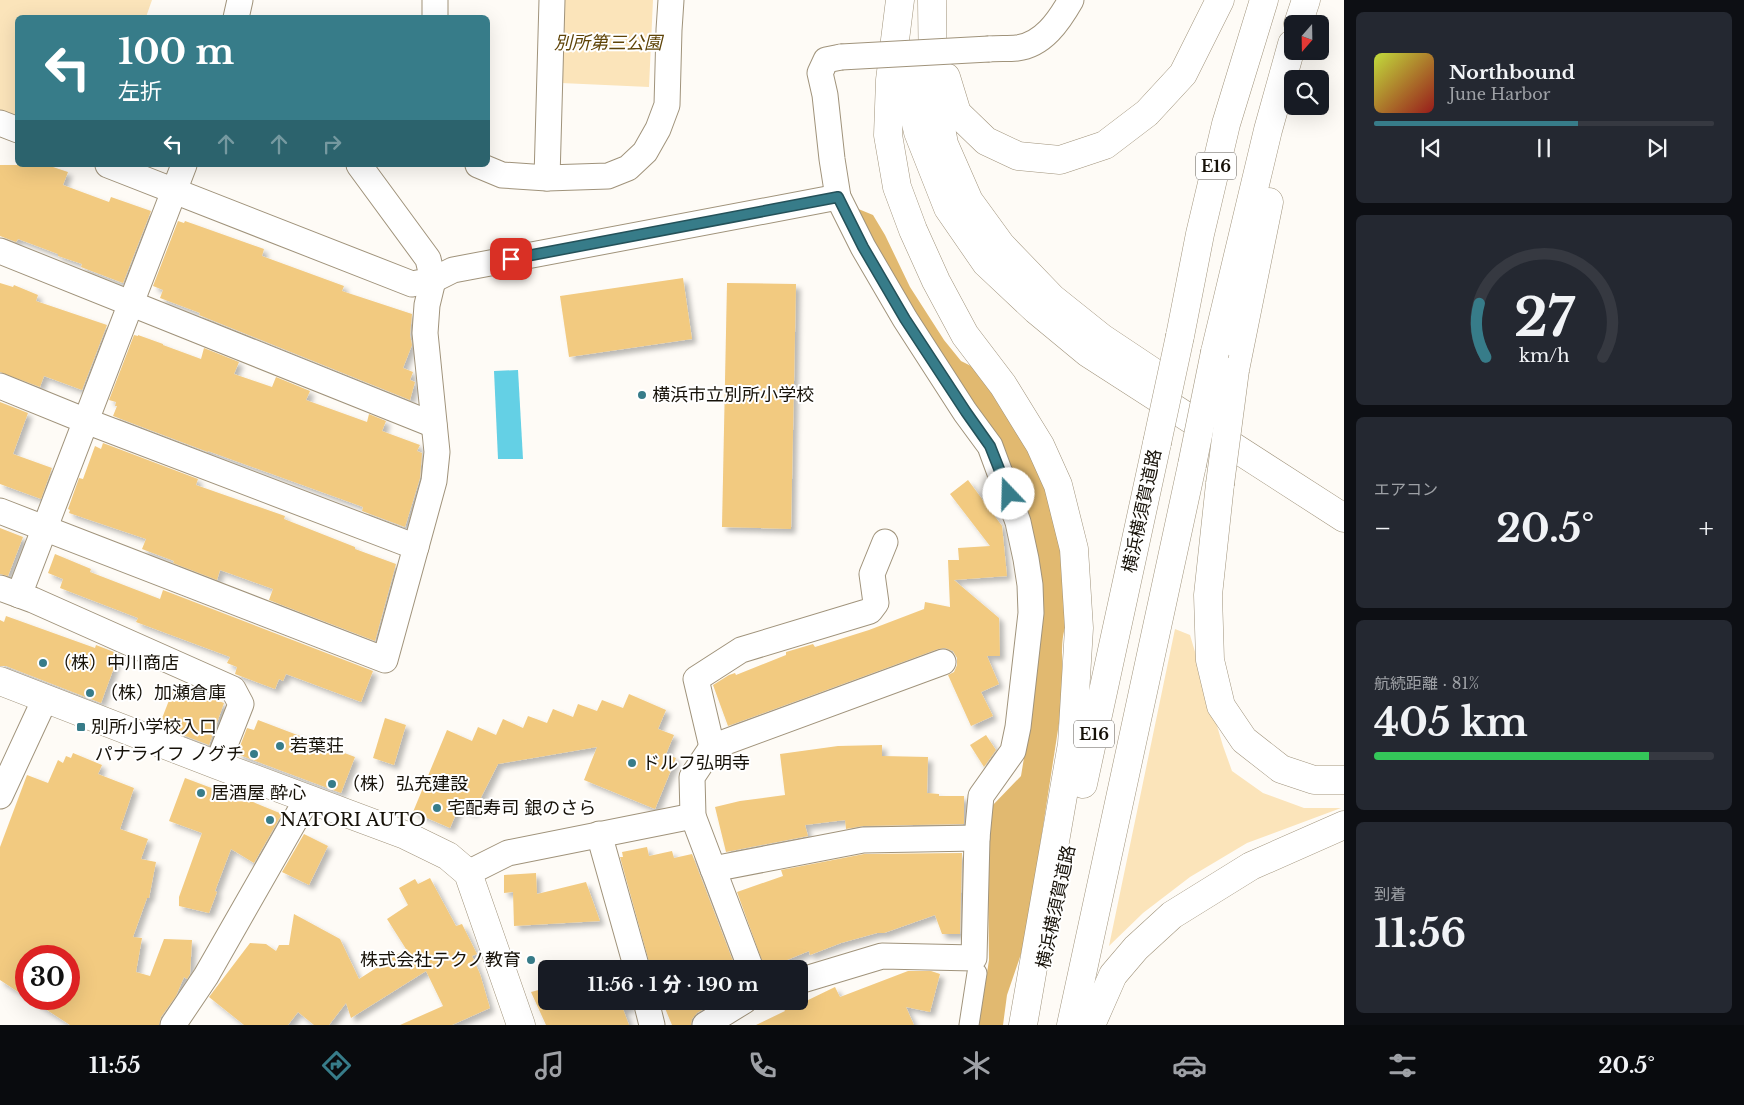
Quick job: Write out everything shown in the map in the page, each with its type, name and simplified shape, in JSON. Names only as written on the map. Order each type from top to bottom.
[{"type":"main road","points":[[900,0],[907,84],[918,132],[948,208],[986,264],[1036,310],[1088,353],[1344,518]]},
{"type":"main road","points":[[900,0],[890,80],[888,135],[898,187],[913,230],[936,282],[965,335],[1003,385],[1040,445],[1058,485],[1074,549],[1079,628],[1072,744],[1023,1025]]},
{"type":"main road","points":[[932,1],[946,82],[957,113],[986,141],[1018,156],[1060,160],[1105,145],[1147,113],[1183,74],[1220,0]]},
{"type":"main road","name":"横浜横須賀道路","points":[[1031,1025],[1180,336],[1200,234],[1226,124],[1264,0]]},
{"type":"main road","points":[[1301,15],[1306,0]]},
{"type":"main road","points":[[1311,15],[1314,0]]},
{"type":"main road","points":[[932,1],[933,85],[944,144],[968,201],[1001,245],[1052,298],[1102,338],[1258,445],[1344,498]]},
{"type":"main road","name":"E16","points":[[1071,1025],[1216,352],[1268,130],[1288,60]]},
{"type":"main road","points":[[1287,115],[1235,370],[1208,595],[1210,660],[1221,706],[1244,740],[1282,769],[1314,780],[1344,780]]},
{"type":"main road","points":[[0,681],[405,835],[448,856],[468,873],[521,1025]]},
{"type":"main road","points":[[1091,1025],[1113,975],[1136,948],[1172,915],[1251,866],[1344,826]]},
{"type":"street","points":[[237,15],[240,0]]},
{"type":"street","points":[[434,15],[435,0]]},
{"type":"street","points":[[547,178],[552,0]]},
{"type":"street","points":[[483,167],[502,175],[547,178],[608,176],[628,168],[645,152],[658,129],[667,105],[671,0]]},
{"type":"street","points":[[969,1025],[976,966],[977,838],[982,796],[1012,751],[1018,727],[1031,613],[1030,585],[1016,513],[990,446],[905,319],[863,247],[838,197],[825,95],[820,73],[826,60],[841,57],[1019,48],[1041,39],[1054,27],[1071,0]]},
{"type":"street","points":[[0,123],[15,129]]},
{"type":"street","points":[[113,167],[412,284],[433,280],[453,270],[838,197]]},
{"type":"street","points":[[183,167],[44,529],[9,592],[33,600],[233,689],[241,704],[217,765]]},
{"type":"street","points":[[0,511],[385,660],[434,481],[437,452],[425,333],[433,280],[428,259],[360,167]]},
{"type":"street","points":[[0,251],[434,425]]},
{"type":"street","points":[[0,386],[86,421],[416,547]]},
{"type":"street","points":[[712,747],[696,679],[741,650],[870,611],[876,603],[872,574],[885,542]]},
{"type":"street","points":[[748,960],[693,816],[692,777],[712,747],[943,662]]},
{"type":"street","points":[[0,796],[46,699]]},
{"type":"street","points":[[173,1025],[206,976],[307,799]]},
{"type":"street","points":[[468,873],[508,852],[693,816]]},
{"type":"street","points":[[599,834],[634,960]]},
{"type":"street","points":[[713,869],[863,840],[977,838]]},
{"type":"street","points":[[808,978],[882,956],[976,966]]},
{"type":"street","points":[[648,1010],[652,1025]]},
{"type":"street","points":[[705,1025],[729,1010]]},
{"type":"green space","points":[[0,0],[152,0],[147,15],[15,15],[15,117],[0,112]]},
{"type":"green space","name":"別所第三公園","points":[[564,0],[653,0],[649,87],[561,83]]},
{"type":"green space","points":[[1175,629],[1190,635],[1232,771],[1263,793],[1304,808],[1341,808],[1247,843],[1190,877],[1143,913],[1109,946]]},
{"type":"shaded area","points":[[856,208],[873,215],[885,235],[910,287],[944,340],[961,361],[981,371],[1034,454],[1060,534],[1069,617],[1063,634],[1062,644],[1064,691],[1031,904],[1021,954],[1007,995],[1003,1025],[979,1025],[989,960],[988,887],[991,807],[1021,776],[1034,697],[1038,596],[1030,530]]},
{"type":"water","points":[[518,370],[523,459],[498,459],[494,371]]},
{"type":"building","points":[[0,165],[53,167],[68,172],[63,185],[109,202],[111,197],[151,211],[123,283],[81,267],[82,264],[58,256],[58,254],[18,239],[16,242],[0,236]]},
{"type":"building","points":[[178,221],[184,223],[185,221],[264,249],[262,256],[344,286],[342,291],[412,314],[410,335],[412,345],[403,368],[413,372],[410,380],[415,382],[410,400],[160,298],[163,290],[153,286]]},
{"type":"building","points":[[683,278],[692,339],[569,357],[560,296]]},
{"type":"building","points":[[0,283],[13,287],[14,285],[38,295],[36,301],[107,325],[82,390],[44,376],[40,387],[0,372]]},
{"type":"building","points":[[727,283],[796,284],[791,529],[722,527]]},
{"type":"building","points":[[134,335],[201,359],[204,348],[239,362],[234,374],[272,387],[276,377],[310,391],[306,400],[367,422],[369,414],[386,421],[382,431],[420,445],[417,451],[422,453],[420,478],[405,527],[362,511],[363,507],[113,416],[117,406],[115,406],[116,402],[109,400]]},
{"type":"building","points":[[0,402],[28,413],[13,454],[52,468],[41,499],[0,484]]},
{"type":"building","points":[[103,443],[198,479],[196,485],[285,516],[284,519],[396,564],[375,641],[269,600],[273,589],[220,570],[217,580],[142,549],[146,539],[69,513],[70,510],[68,509],[79,478],[83,479],[95,446],[101,449]]},
{"type":"building","points":[[968,480],[1002,526],[1007,576],[954,580],[999,618],[1000,656],[987,656],[999,684],[981,692],[993,716],[971,726],[948,675],[954,672],[957,658],[953,651],[945,648],[728,726],[713,685],[729,675],[735,673],[736,675],[786,655],[786,652],[813,644],[815,647],[869,630],[924,609],[925,602],[950,607],[948,560],[959,560],[958,548],[990,546],[950,494]]},
{"type":"building","points":[[0,528],[23,537],[8,576],[0,574]]},
{"type":"building","points":[[55,554],[91,569],[90,572],[160,599],[163,590],[373,671],[361,702],[286,674],[283,681],[279,679],[275,689],[235,674],[237,667],[227,663],[230,657],[136,622],[138,618],[60,588],[63,579],[48,573]]},
{"type":"building","points":[[6,616],[95,648],[96,645],[119,654],[101,703],[6,666],[0,666],[0,620],[4,622]]},
{"type":"building","points":[[175,685],[224,703],[209,745],[159,726]]},
{"type":"building","name":"ドルフ弘明寺","points":[[629,694],[666,710],[658,729],[674,735],[666,754],[676,758],[655,809],[584,780],[597,747],[498,764],[473,813],[459,807],[450,828],[413,812],[447,730],[472,741],[478,727],[496,735],[503,719],[523,728],[528,716],[547,723],[553,709],[573,717],[578,704],[597,711],[602,700],[623,708]]},
{"type":"building","points":[[385,718],[406,725],[394,765],[373,758]]},
{"type":"building","points":[[258,720],[355,757],[341,793],[237,754],[247,728],[254,730]]},
{"type":"building","points":[[986,735],[996,750],[984,767],[970,745]]},
{"type":"building","points":[[882,745],[882,756],[928,757],[927,793],[939,794],[939,796],[964,796],[964,824],[863,826],[846,829],[845,820],[805,825],[808,836],[726,852],[715,807],[740,801],[785,795],[780,754],[838,746]]},
{"type":"building","points":[[73,753],[102,765],[98,774],[134,788],[120,829],[148,839],[141,859],[156,862],[149,898],[147,898],[133,937],[142,938],[136,972],[150,976],[164,939],[192,940],[190,974],[187,979],[184,977],[176,996],[161,1017],[159,1025],[70,1025],[47,1010],[80,1010],[80,945],[15,945],[15,990],[0,980],[0,847],[27,775],[48,783],[58,760],[63,763],[66,756],[71,758]]},
{"type":"building","points":[[185,778],[230,795],[231,793],[282,814],[254,863],[231,849],[209,913],[179,906],[179,897],[202,833],[169,821]]},
{"type":"building","points":[[304,834],[328,846],[309,885],[282,872]]},
{"type":"building","points":[[647,847],[649,856],[672,851],[674,858],[692,854],[733,960],[649,960],[620,857],[623,857],[622,852]]},
{"type":"building","points":[[962,853],[960,934],[942,934],[935,915],[884,933],[877,933],[841,943],[810,955],[809,951],[787,960],[762,960],[737,892],[783,876],[781,870],[864,854]]},
{"type":"building","points":[[536,873],[537,894],[586,882],[600,921],[514,926],[513,892],[504,893],[504,875]]},
{"type":"building","points":[[430,878],[456,926],[462,924],[477,954],[472,956],[480,974],[490,1008],[452,1025],[400,1025],[443,1006],[426,971],[351,1018],[346,1003],[329,1025],[314,1025],[298,1012],[288,1025],[244,1025],[209,997],[250,943],[266,944],[276,951],[279,945],[289,945],[294,914],[340,939],[359,979],[406,949],[387,919],[408,905],[399,888],[415,879],[418,884]]},
{"type":"building","points":[[908,971],[931,971],[940,974],[930,1012],[906,1007],[914,1025],[756,1025],[784,1010],[808,1010],[808,1000],[835,987],[840,997]]},
{"type":"building","points":[[538,990],[538,1007],[531,992]]},
{"type":"building","points":[[539,1010],[623,1010],[629,1025],[546,1025]]},
{"type":"building","points":[[666,1010],[702,1010],[692,1019],[691,1025],[672,1025]]},
{"type":"place","name":"横浜市立別所小学校","points":[[642,395]]},
{"type":"place","name":"（株）中川商店","points":[[43,663]]},
{"type":"place","name":"（株）加瀬倉庫","points":[[90,693]]},
{"type":"place","name":"別所小学校入口","points":[[81,727]]},
{"type":"place","name":"若葉荘","points":[[280,746]]},
{"type":"place","name":"パナライフ ノグチ","points":[[254,754]]},
{"type":"place","name":"ドルフ弘明寺","points":[[632,763]]},
{"type":"place","name":"（株）弘充建設","points":[[332,784]]},
{"type":"place","name":"居酒屋 酔心","points":[[201,793]]},
{"type":"place","name":"宅配寿司 銀のさら","points":[[437,808]]},
{"type":"place","name":"NATORI AUTO","points":[[270,820]]},
{"type":"place","name":"株式会社テクノ教育","points":[[531,960]]},
{"type":"route","points":[[511,259],[838,197],[863,247],[905,319],[990,446],[1009,494]]}]
